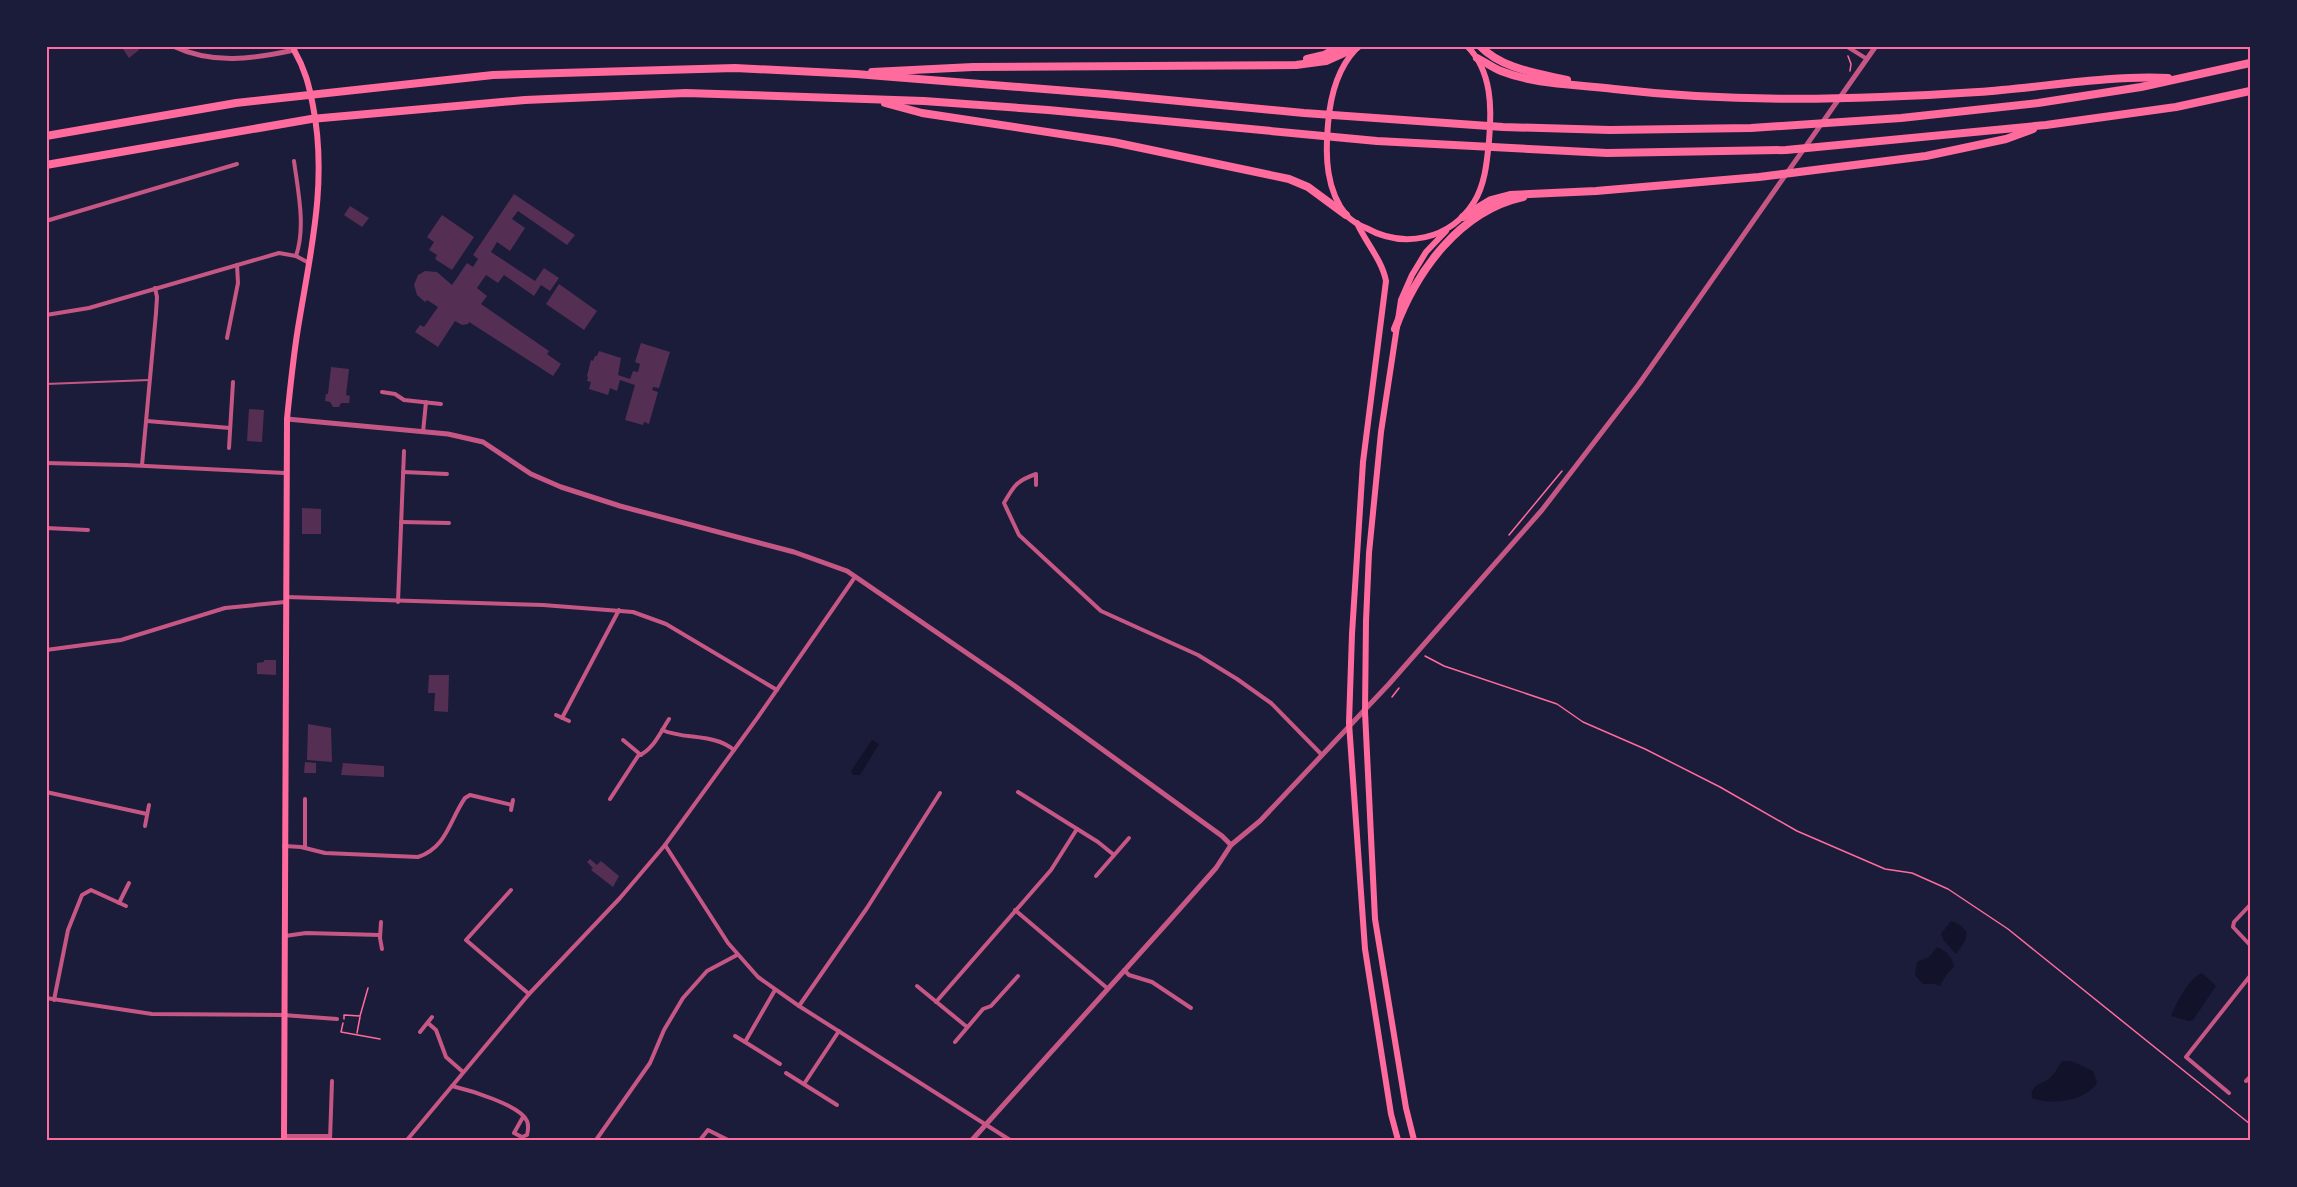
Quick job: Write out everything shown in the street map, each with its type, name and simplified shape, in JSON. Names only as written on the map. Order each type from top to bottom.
[{"type":"highway","points":[[1273,64],[1316,58],[1341,46]]},
{"type":"highway","points":[[1480,46],[1498,60],[1515,67],[1586,86]]},
{"type":"highway","points":[[856,74],[898,69],[973,67],[1296,65],[1326,62],[1357,47]]},
{"type":"highway","points":[[1477,58],[1501,71],[1519,77],[1565,85],[1658,94],[1737,98],[1853,99],[2012,90],[2139,77],[2179,79]]},
{"type":"highway","points":[[46,136],[237,103],[493,75],[735,68],[856,74],[1316,114],[1503,127],[1610,130],[1751,128],[1901,118],[2038,103],[2141,87],[2250,63]]},
{"type":"highway","points":[[46,165],[311,119],[525,99],[686,93],[1048,110],[1377,141],[1607,153],[1786,150],[2046,125],[2176,107],[2250,91]]},
{"type":"highway","points":[[871,100],[922,113],[1113,142],[1288,179],[1308,187],[1346,214]]},
{"type":"highway","points":[[1463,217],[1491,200],[1509,195],[1722,182],[1926,156],[2006,139],[2046,125]]},
{"type":"highway","points":[[1395,330],[1405,301],[1418,280],[1430,262],[1451,240],[1487,211],[1517,199],[1536,195]]},
{"type":"main road","points":[[1414,1140],[1406,1108],[1376,919],[1366,748],[1365,678],[1369,553],[1381,432],[1401,300],[1426,252],[1463,217],[1475,201],[1484,177],[1490,99],[1486,80],[1477,58],[1467,46]]},
{"type":"main road","points":[[1357,47],[1340,73],[1329,110],[1327,159],[1329,181],[1346,214],[1357,223],[1383,236],[1398,240],[1415,239],[1446,231]]},
{"type":"main road","points":[[284,1138],[285,473],[287,419],[296,340],[318,196],[319,135],[307,74],[295,48]]},
{"type":"main road","points":[[1357,223],[1365,240],[1384,267],[1386,281],[1363,462],[1350,678],[1350,764],[1365,949],[1391,1114],[1398,1140]]},
{"type":"street","points":[[173,46],[194,55],[228,60],[295,48]]},
{"type":"street","points":[[1846,46],[1867,59]]},
{"type":"street","points":[[972,1140],[1216,868],[1231,845],[1260,821],[1389,684],[1542,510],[1639,384],[1876,46]]},
{"type":"street","points":[[294,161],[300,230],[300,244],[296,256]]},
{"type":"street","points":[[46,220],[237,164]]},
{"type":"street","points":[[46,315],[89,308],[279,253],[296,256],[309,263]]},
{"type":"street","points":[[227,338],[238,283],[237,265]]},
{"type":"street","points":[[142,465],[152,380],[157,297],[155,288]]},
{"type":"street","points":[[229,448],[233,382]]},
{"type":"street","points":[[382,392],[395,394],[404,400],[441,404]]},
{"type":"street","points":[[423,432],[426,402]]},
{"type":"street","points":[[287,419],[472,438],[483,442],[531,474],[561,487],[620,506],[794,552],[834,565],[1012,684],[1222,836],[1231,845]]},
{"type":"street","points":[[147,422],[230,428]]},
{"type":"street","points":[[398,602],[404,451]]},
{"type":"street","points":[[46,463],[142,465],[285,473]]},
{"type":"street","points":[[403,472],[447,474]]},
{"type":"street","points":[[1036,485],[1036,474],[1024,478],[1015,484],[1004,504],[1019,536],[1044,560],[1101,611],[1198,655],[1263,697],[1322,755]]},
{"type":"street","points":[[401,522],[449,523]]},
{"type":"street","points":[[46,528],[88,530]]},
{"type":"street","points":[[407,1140],[529,994],[620,898],[665,845],[855,577]]},
{"type":"street","points":[[46,650],[122,640],[225,608],[285,599],[543,605],[633,612],[666,624],[777,690]]},
{"type":"street","points":[[562,718],[619,610]]},
{"type":"street","points":[[556,715],[569,721]]},
{"type":"street","points":[[610,799],[641,755],[654,743],[669,719]]},
{"type":"street","points":[[662,730],[675,736],[720,741],[734,750]]},
{"type":"street","points":[[623,740],[641,755]]},
{"type":"street","points":[[46,792],[147,814]]},
{"type":"street","points":[[1018,792],[1113,855]]},
{"type":"street","points":[[799,1006],[867,908],[940,793]]},
{"type":"street","points":[[284,846],[325,853],[418,857],[428,854],[445,837],[465,798],[470,795],[512,805]]},
{"type":"street","points":[[305,799],[305,848]]},
{"type":"street","points":[[145,826],[148,805]]},
{"type":"street","points":[[936,1002],[1051,870],[1077,829]]},
{"type":"street","points":[[1096,876],[1129,838]]},
{"type":"street","points":[[665,845],[737,955],[758,977],[799,1006],[1010,1140]]},
{"type":"street","points":[[119,903],[129,883]]},
{"type":"street","points":[[54,1000],[68,930],[82,895],[91,890],[126,906]]},
{"type":"street","points":[[511,890],[466,940],[529,994]]},
{"type":"street","points":[[2250,905],[2234,922],[2233,927],[2250,945]]},
{"type":"street","points":[[1015,910],[1107,988]]},
{"type":"street","points":[[381,922],[382,950]]},
{"type":"street","points":[[285,936],[306,933],[380,935]]},
{"type":"street","points":[[596,1140],[650,1063],[664,1030],[683,998],[707,971],[737,955]]},
{"type":"street","points":[[1124,970],[1129,975],[1152,982],[1191,1008]]},
{"type":"street","points":[[955,1042],[983,1009],[991,1006],[1017,976]]},
{"type":"street","points":[[2229,1093],[2186,1057],[2250,976]]},
{"type":"street","points":[[917,986],[967,1027]]},
{"type":"street","points":[[745,1042],[775,990]]},
{"type":"street","points":[[46,998],[152,1014],[283,1015],[337,1019]]},
{"type":"street","points":[[420,1032],[432,1017]]},
{"type":"street","points":[[428,1023],[436,1030],[446,1057],[463,1072]]},
{"type":"street","points":[[804,1084],[839,1031]]},
{"type":"street","points":[[735,1036],[780,1064]]},
{"type":"street","points":[[786,1073],[837,1105]]},
{"type":"street","points":[[2246,1081],[2250,1077]]},
{"type":"street","points":[[284,1138],[330,1138],[332,1082]]},
{"type":"street","points":[[452,1086],[489,1096],[523,1117],[528,1122],[528,1129],[527,1135],[522,1137],[514,1133],[523,1117]]},
{"type":"street","points":[[700,1140],[708,1131],[728,1140]]},
{"type":"lane","points":[[46,384],[152,380]]},
{"type":"path","points":[[1847,55],[1851,59],[1850,71]]},
{"type":"path","points":[[1507,538],[1563,470]]},
{"type":"path","points":[[1422,655],[1444,666],[1557,704],[1582,722],[1645,749],[1797,831],[1885,868],[1912,873],[1948,889],[2008,929],[2250,1124]]},
{"type":"path","points":[[1392,697],[1399,688]]},
{"type":"path","points":[[357,1035],[368,988]]},
{"type":"path","points":[[360,1016],[344,1015],[342,1032],[380,1039]]},
{"type":"path","points":[[337,1019],[344,1020]]},
{"type":"shaded area","points":[[872,740],[879,744],[860,775],[853,775],[851,771]]},
{"type":"shaded area","points":[[1951,921],[1960,925],[1967,932],[1965,941],[1956,954],[1941,934]]},
{"type":"shaded area","points":[[1937,947],[1948,955],[1954,967],[1940,986],[1923,984],[1915,975],[1917,962],[1929,957]]},
{"type":"shaded area","points":[[2202,973],[2216,986],[2193,1020],[2171,1016],[2188,985]]},
{"type":"shaded area","points":[[2062,1061],[2071,1061],[2093,1071],[2097,1083],[2085,1094],[2068,1100],[2049,1102],[2032,1098],[2034,1087],[2052,1076]]},
{"type":"building","points":[[121,46],[136,46],[139,50],[129,58]]},
{"type":"building","points":[[514,194],[575,235],[567,245],[518,211],[512,219],[525,228],[510,251],[497,242],[491,252],[535,281],[544,268],[559,278],[550,291],[541,285],[534,296],[504,275],[498,283],[486,275],[477,288],[487,296],[481,304],[549,351],[547,354],[561,364],[553,376],[469,322],[462,325],[455,321],[438,347],[415,332],[420,325],[424,327],[438,307],[427,300],[425,302],[417,295],[414,285],[418,275],[425,271],[437,272],[452,285],[467,263],[473,267],[478,259],[473,255]]},
{"type":"building","points":[[350,206],[369,218],[362,227],[344,215]]},
{"type":"building","points":[[442,215],[474,237],[452,270],[435,259],[437,255],[429,250],[434,242],[427,237]]},
{"type":"building","points":[[559,284],[597,311],[584,330],[546,304]]},
{"type":"building","points":[[641,343],[670,352],[659,388],[653,387],[652,390],[658,392],[649,424],[644,422],[643,425],[625,420],[635,385],[620,380],[617,391],[610,388],[608,395],[589,389],[591,382],[587,381],[591,360],[593,361],[599,351],[621,358],[618,375],[630,379],[633,371],[638,372],[640,364],[635,362]]},
{"type":"building","points":[[331,367],[349,369],[346,395],[350,396],[349,403],[341,403],[339,407],[333,407],[330,402],[325,401]]},
{"type":"building","points":[[249,409],[264,410],[262,442],[247,441]]},
{"type":"building","points":[[302,508],[321,509],[321,534],[302,534]]},
{"type":"building","points":[[264,660],[276,660],[276,675],[257,674],[257,663],[264,662]]},
{"type":"building","points":[[429,675],[449,675],[448,712],[434,711],[435,693],[428,693]]},
{"type":"building","points":[[308,724],[331,728],[332,762],[307,760]]},
{"type":"building","points":[[305,762],[316,763],[316,773],[304,773]]},
{"type":"building","points":[[343,763],[384,766],[384,777],[341,775]]},
{"type":"building","points":[[590,859],[597,865],[601,861],[619,876],[613,887],[591,870],[593,868],[587,862]]}]
